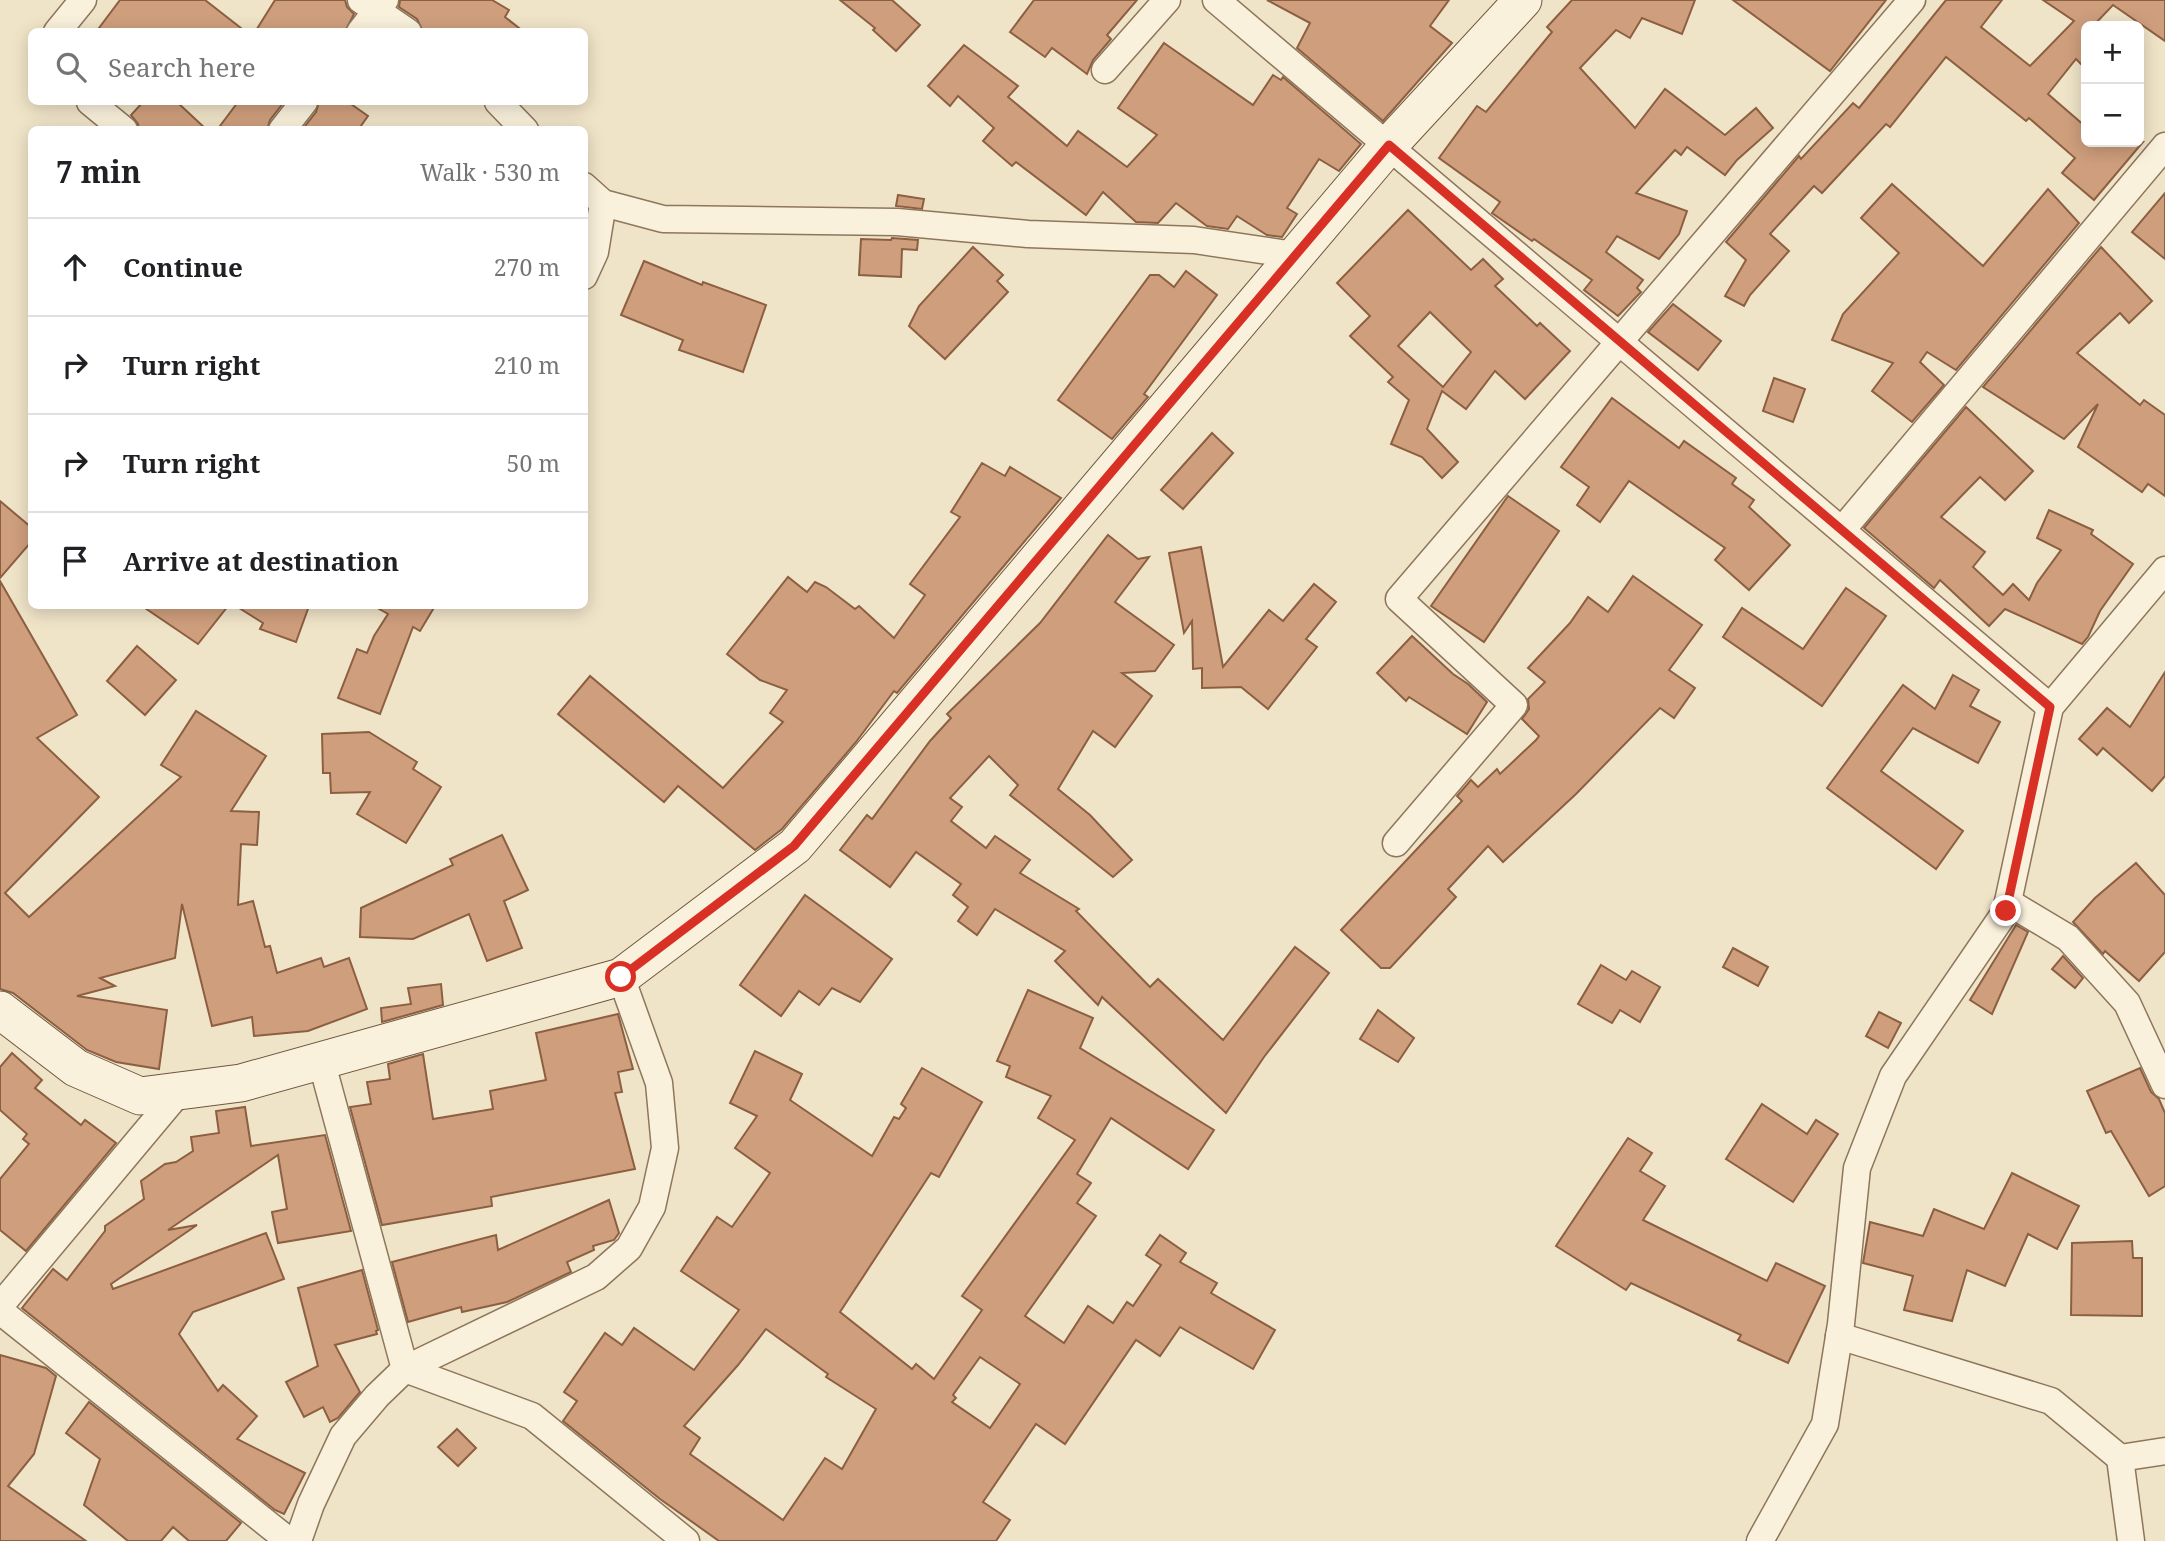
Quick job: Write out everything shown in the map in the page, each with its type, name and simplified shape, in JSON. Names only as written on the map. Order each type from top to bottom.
[{"type":"street","points":[[60,28],[83,0]]},
{"type":"street","points":[[1105,70],[1167,0]]},
{"type":"street","points":[[1216,0],[2050,707]]},
{"type":"street","points":[[0,1010],[76,1068],[140,1096],[241,1083],[621,977],[794,846],[1389,145],[1523,0]]},
{"type":"street","points":[[1396,843],[1514,705],[1399,599],[1912,0]]},
{"type":"street","points":[[362,28],[374,3],[403,28]]},
{"type":"street","points":[[94,105],[119,126]]},
{"type":"street","points":[[285,126],[302,105]]},
{"type":"street","points":[[501,105],[521,126]]},
{"type":"street","points":[[1842,530],[2165,146]]},
{"type":"street","points":[[588,267],[595,252],[594,195],[663,219],[897,222],[1028,234],[1194,240],[1295,256]]},
{"type":"street","points":[[1760,1541],[1825,1424],[1839,1336],[1857,1168],[1893,1076],[2006,911],[2050,707],[2165,570]]},
{"type":"street","points":[[2008,902],[2068,938],[2127,1003],[2165,1085]]},
{"type":"street","points":[[298,1541],[311,1504],[343,1436],[377,1395],[405,1370],[596,1277],[629,1248],[652,1207],[665,1148],[659,1083],[621,977]]},
{"type":"street","points":[[321,1060],[405,1370]]},
{"type":"street","points":[[180,1091],[0,1309],[289,1541]]},
{"type":"street","points":[[1839,1336],[2051,1401],[2120,1458],[2131,1541]]},
{"type":"street","points":[[405,1370],[532,1416],[686,1541]]},
{"type":"street","points":[[2120,1458],[2165,1451]]},
{"type":"building","points":[[120,0],[205,0],[241,28],[99,28]]},
{"type":"building","points":[[275,0],[345,0],[347,7],[354,14],[347,28],[258,28]]},
{"type":"building","points":[[400,0],[492,0],[509,10],[505,17],[519,28],[421,28],[417,19],[399,7]]},
{"type":"building","points":[[840,0],[892,0],[920,25],[896,51],[873,30],[875,28]]},
{"type":"building","points":[[1034,0],[1137,0],[1107,35],[1111,39],[1093,60],[1087,74],[1052,48],[1045,57],[1010,32]]},
{"type":"building","points":[[1267,0],[1449,0],[1430,26],[1452,43],[1383,121],[1297,48],[1310,23]]},
{"type":"building","points":[[1572,0],[1695,0],[1682,34],[1642,18],[1630,38],[1616,30],[1580,68],[1635,128],[1665,89],[1725,135],[1756,108],[1773,128],[1737,160],[1725,175],[1687,147],[1681,155],[1675,150],[1636,193],[1687,211],[1679,234],[1659,259],[1617,236],[1606,252],[1643,280],[1637,288],[1641,292],[1618,316],[1584,290],[1592,280],[1492,213],[1500,202],[1439,158],[1477,106],[1486,112],[1552,32],[1547,27]]},
{"type":"building","points":[[1733,0],[1886,0],[1830,71]]},
{"type":"building","points":[[1946,0],[2002,0],[1981,27],[2030,66],[2074,21],[2043,0],[2165,0],[2165,41],[2144,26],[2144,21],[2136,21],[2113,5],[2098,21],[2081,21],[2081,64],[2076,59],[2048,94],[2081,123],[2081,147],[2139,147],[2094,200],[2062,173],[2075,158],[2029,118],[2026,121],[1946,57],[1890,127],[1886,124],[1822,193],[1814,186],[1770,234],[1789,251],[1750,295],[1744,306],[1725,296],[1746,260],[1726,242],[1799,156],[1801,159],[1853,103],[1859,108]]},
{"type":"building","points":[[1164,43],[1253,105],[1273,75],[1281,80],[1283,77],[1361,144],[1339,171],[1319,159],[1287,208],[1297,214],[1282,237],[1267,235],[1237,216],[1228,229],[1207,226],[1176,203],[1158,223],[1136,222],[1103,192],[1086,215],[1016,162],[1012,166],[983,141],[994,128],[958,96],[950,106],[928,86],[964,45],[1018,86],[1008,97],[1067,146],[1078,131],[1127,167],[1157,135],[1118,108]]},
{"type":"building","points":[[140,105],[180,105],[203,126],[138,126],[131,115]]},
{"type":"building","points":[[236,105],[282,105],[268,126],[220,126]]},
{"type":"building","points":[[318,105],[352,105],[368,116],[361,126],[305,126]]},
{"type":"building","points":[[1892,184],[1983,266],[2048,189],[2079,223],[1956,370],[1927,352],[1920,362],[1944,385],[1912,422],[1872,391],[1893,363],[1832,340],[1843,314],[1899,253],[1861,218]]},
{"type":"building","points":[[2165,193],[2165,259],[2132,232]]},
{"type":"building","points":[[898,195],[924,199],[922,209],[896,206]]},
{"type":"building","points":[[1408,210],[1471,270],[1483,259],[1503,279],[1495,286],[1537,326],[1540,323],[1570,351],[1525,399],[1495,371],[1466,409],[1442,391],[1427,429],[1458,462],[1442,478],[1422,457],[1391,444],[1409,400],[1388,382],[1393,377],[1350,336],[1370,316],[1337,283]],"holes":[[[1430,312],[1471,352],[1443,387],[1398,346]]]},
{"type":"building","points":[[861,239],[918,240],[917,250],[902,249],[901,277],[859,275]]},
{"type":"building","points":[[973,247],[1003,275],[997,281],[1008,292],[945,359],[909,326],[919,306]]},
{"type":"building","points":[[2101,247],[2152,301],[2129,323],[2120,313],[2077,353],[2140,405],[2144,400],[2165,415],[2165,496],[2148,484],[2142,492],[2078,447],[2098,404],[2064,439],[1983,387]]},
{"type":"building","points":[[644,261],[702,285],[703,282],[766,305],[743,372],[679,350],[683,340],[621,315]]},
{"type":"building","points":[[1186,271],[1217,295],[1144,394],[1148,397],[1112,439],[1058,400],[1150,275],[1159,275],[1174,287]]},
{"type":"building","points":[[1673,304],[1721,341],[1698,370],[1648,332]]},
{"type":"building","points":[[1774,378],[1805,389],[1793,422],[1763,411]]},
{"type":"building","points":[[1612,398],[1679,448],[1684,441],[1736,478],[1732,484],[1754,500],[1749,507],[1790,545],[1749,590],[1715,560],[1725,548],[1629,481],[1600,522],[1577,505],[1589,487],[1561,467]]},
{"type":"building","points":[[1966,407],[2033,471],[2005,500],[1980,477],[1941,517],[1985,552],[1973,567],[2003,595],[2013,584],[2029,600],[2037,583],[2061,550],[2037,538],[2049,510],[2093,530],[2091,534],[2133,564],[2100,611],[2082,644],[2005,609],[1989,626],[1940,580],[1934,588],[1864,528]]},
{"type":"building","points":[[1212,433],[1233,453],[1183,509],[1161,490]]},
{"type":"building","points":[[982,463],[1005,476],[1010,467],[1061,498],[897,693],[894,691],[856,742],[782,829],[755,850],[678,786],[664,802],[558,714],[590,676],[723,788],[783,722],[770,713],[787,690],[760,680],[727,654],[788,577],[807,592],[815,582],[826,587],[855,609],[859,606],[894,638],[925,595],[910,584],[960,517],[951,512]]},
{"type":"building","points":[[1508,496],[1559,531],[1484,642],[1431,606]]},
{"type":"building","points":[[0,501],[28,525],[28,546],[0,578]]},
{"type":"building","points":[[1108,535],[1138,559],[1149,557],[1115,602],[1174,645],[1155,671],[1122,673],[1152,696],[1115,747],[1093,731],[1058,789],[1090,815],[1132,860],[1113,877],[1010,795],[1018,785],[989,756],[950,798],[962,807],[951,821],[986,848],[995,836],[1030,860],[1020,873],[1079,909],[1076,911],[1150,987],[1158,979],[1223,1040],[1295,947],[1329,973],[1264,1057],[1226,1113],[1102,997],[1098,1005],[1055,961],[1065,951],[995,909],[977,935],[958,921],[968,907],[953,895],[961,884],[916,852],[890,887],[840,850],[867,815],[872,819],[930,741],[951,718],[947,714],[1040,623]]},
{"type":"building","points":[[1201,547],[1223,667],[1269,610],[1283,621],[1314,584],[1336,602],[1306,639],[1317,647],[1268,709],[1241,687],[1202,688],[1202,668],[1193,669],[1192,621],[1184,633],[1169,553]]},
{"type":"building","points":[[1633,576],[1702,625],[1669,670],[1695,688],[1674,718],[1660,708],[1576,794],[1503,862],[1488,846],[1448,889],[1456,897],[1390,968],[1381,968],[1341,930],[1462,801],[1457,796],[1471,780],[1478,787],[1497,769],[1500,774],[1536,740],[1539,736],[1522,719],[1529,709],[1528,699],[1545,682],[1528,668],[1570,623],[1588,597],[1608,612]]},
{"type":"building","points":[[0,581],[77,715],[37,738],[99,797],[5,893],[29,917],[181,777],[161,765],[196,711],[266,756],[231,811],[259,812],[257,845],[241,844],[238,905],[253,901],[265,947],[270,946],[277,973],[321,958],[324,967],[349,958],[367,1009],[308,1031],[254,1036],[252,1017],[212,1026],[182,904],[175,958],[100,978],[115,986],[77,996],[167,1010],[159,1069],[116,1062],[87,1050],[13,993],[0,989]]},
{"type":"building","points":[[1846,588],[1886,616],[1822,706],[1723,637],[1742,608],[1803,649]]},
{"type":"building","points":[[146,609],[226,609],[198,644]]},
{"type":"building","points":[[241,609],[308,609],[296,642],[260,629],[263,623]]},
{"type":"building","points":[[379,609],[433,609],[420,631],[413,627],[380,714],[338,698],[357,649],[367,653],[388,614]]},
{"type":"building","points":[[1412,636],[1487,702],[1467,734],[1409,697],[1406,701],[1377,673]]},
{"type":"building","points":[[137,646],[176,680],[145,715],[107,681]]},
{"type":"building","points":[[2165,672],[2165,776],[2152,791],[2103,748],[2097,755],[2079,739],[2107,708],[2130,727]]},
{"type":"building","points":[[1953,675],[1979,690],[1970,706],[2000,722],[1978,763],[1913,728],[1881,771],[1963,831],[1936,869],[1827,788],[1903,685],[1935,709]]},
{"type":"building","points":[[369,732],[417,762],[413,769],[441,787],[406,843],[357,814],[370,792],[331,793],[330,773],[323,773],[322,734]]},
{"type":"building","points":[[502,835],[528,890],[504,901],[522,948],[487,961],[469,914],[413,939],[360,937],[361,908],[453,865],[450,859]]},
{"type":"building","points":[[2136,863],[2165,895],[2165,952],[2139,981],[2105,951],[2103,954],[2073,922],[2095,898]]},
{"type":"building","points":[[805,895],[892,959],[860,1002],[832,988],[819,1005],[799,991],[781,1016],[740,985]]},
{"type":"building","points":[[2016,925],[2028,932],[1992,1014],[1970,1000]]},
{"type":"building","points":[[1733,948],[1768,967],[1758,986],[1723,967]]},
{"type":"building","points":[[2063,956],[2083,978],[2075,988],[2052,969]]},
{"type":"building","points":[[1601,965],[1626,980],[1632,971],[1660,987],[1640,1022],[1620,1010],[1612,1023],[1578,1004]]},
{"type":"building","points":[[441,984],[443,1005],[382,1022],[381,1008],[411,1004],[408,988]]},
{"type":"building","points":[[1028,990],[1093,1018],[1080,1048],[1214,1130],[1188,1169],[1111,1118],[1077,1174],[1091,1183],[1077,1203],[1096,1216],[1025,1316],[1064,1343],[1088,1306],[1113,1323],[1127,1302],[1133,1306],[1161,1265],[1146,1255],[1160,1235],[1186,1253],[1180,1262],[1217,1283],[1211,1293],[1275,1330],[1253,1369],[1180,1327],[1160,1356],[1136,1340],[1065,1444],[1036,1424],[983,1502],[1010,1520],[996,1541],[719,1541],[660,1499],[563,1421],[577,1401],[564,1392],[605,1333],[622,1345],[634,1328],[694,1370],[739,1310],[681,1271],[717,1217],[732,1227],[770,1173],[735,1148],[757,1116],[730,1103],[755,1051],[802,1074],[790,1100],[872,1156],[894,1117],[899,1119],[906,1108],[901,1104],[922,1068],[982,1102],[939,1177],[931,1173],[840,1312],[912,1369],[916,1364],[934,1379],[982,1310],[962,1296],[1075,1140],[1038,1118],[1051,1096],[1006,1077],[1010,1066],[997,1061]],"holes":[[[766,1329],[828,1374],[826,1377],[876,1409],[842,1469],[825,1458],[783,1520],[690,1454],[700,1438],[684,1426]],[[980,1357],[1020,1384],[990,1428],[952,1402],[956,1398],[953,1395]]]},
{"type":"building","points":[[1378,1010],[1414,1038],[1398,1062],[1360,1039]]},
{"type":"building","points":[[1879,1012],[1901,1023],[1888,1048],[1866,1036]]},
{"type":"building","points":[[618,1014],[633,1069],[618,1072],[622,1092],[615,1093],[635,1169],[491,1197],[492,1206],[382,1225],[350,1107],[371,1104],[367,1082],[390,1079],[388,1064],[423,1054],[433,1119],[493,1109],[490,1091],[546,1080],[536,1033]]},
{"type":"building","points":[[12,1053],[42,1080],[35,1088],[81,1125],[85,1120],[116,1143],[26,1251],[0,1230],[0,1179],[29,1144],[23,1139],[27,1134],[0,1110],[0,1067]]},
{"type":"building","points":[[2140,1068],[2165,1113],[2165,1186],[2149,1196],[2111,1131],[2106,1133],[2087,1091]]},
{"type":"building","points":[[1762,1104],[1807,1134],[1816,1120],[1838,1134],[1793,1202],[1726,1159]]},
{"type":"building","points":[[245,1107],[251,1146],[325,1135],[351,1231],[278,1243],[272,1212],[287,1209],[278,1155],[168,1230],[197,1225],[111,1284],[113,1289],[266,1233],[284,1279],[193,1312],[179,1334],[218,1391],[223,1385],[257,1416],[237,1439],[305,1473],[284,1514],[275,1510],[22,1308],[53,1269],[67,1280],[105,1231],[105,1226],[144,1199],[141,1181],[165,1164],[176,1162],[193,1151],[191,1137],[219,1133],[216,1111]]},
{"type":"building","points":[[1628,1138],[1652,1153],[1640,1171],[1665,1186],[1643,1220],[1767,1281],[1776,1263],[1825,1286],[1788,1363],[1738,1340],[1741,1335],[1631,1283],[1626,1290],[1556,1246]]},
{"type":"building","points":[[2012,1173],[2079,1206],[2057,1249],[2028,1234],[2005,1286],[1967,1270],[1952,1321],[1904,1310],[1913,1276],[1863,1263],[1870,1222],[1923,1236],[1934,1209],[1984,1229]]},
{"type":"building","points":[[609,1200],[619,1233],[614,1240],[593,1246],[594,1250],[567,1262],[571,1272],[507,1302],[462,1312],[461,1307],[408,1322],[392,1262],[496,1235],[498,1250]]},
{"type":"building","points":[[2132,1241],[2133,1258],[2142,1258],[2142,1316],[2071,1315],[2072,1243]]},
{"type":"building","points":[[362,1270],[377,1334],[335,1345],[360,1392],[338,1418],[330,1422],[323,1407],[304,1417],[286,1382],[318,1366],[298,1288]]},
{"type":"building","points":[[0,1355],[46,1368],[56,1376],[34,1454],[8,1486],[86,1541],[0,1541]]},
{"type":"building","points":[[89,1402],[241,1523],[226,1541],[189,1541],[173,1527],[161,1541],[128,1541],[84,1505],[100,1459],[66,1433]]},
{"type":"building","points":[[457,1429],[476,1448],[458,1466],[438,1447]]},
{"type":"route","points":[[621,977],[794,846],[1389,145],[2050,707],[2006,911]]}]
